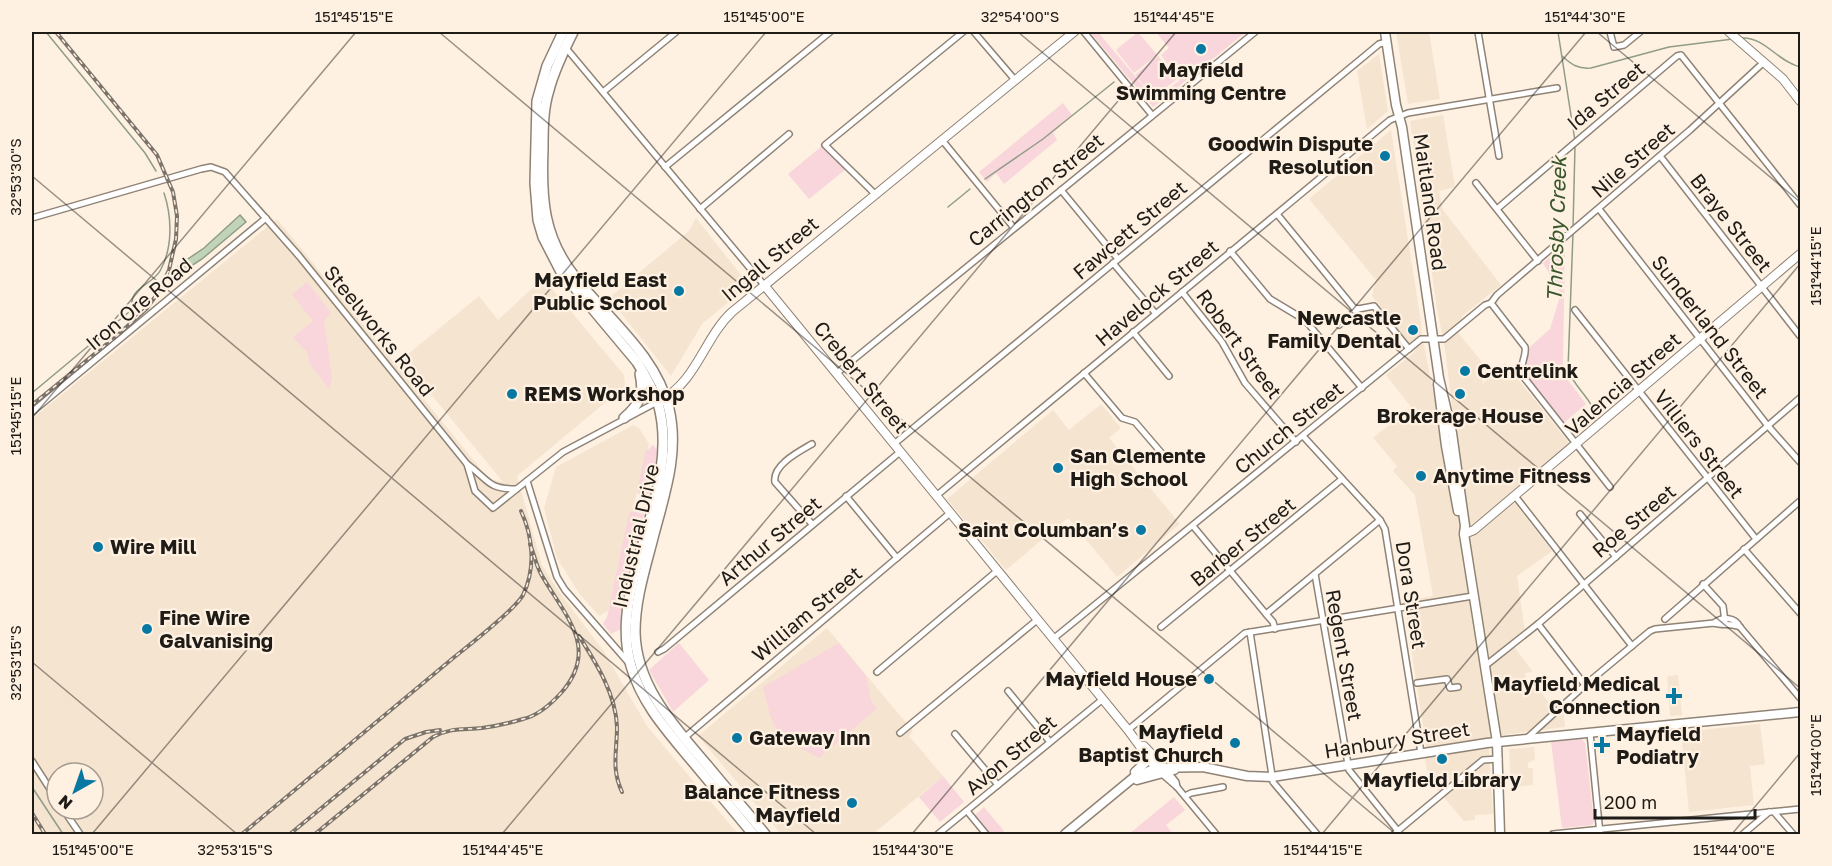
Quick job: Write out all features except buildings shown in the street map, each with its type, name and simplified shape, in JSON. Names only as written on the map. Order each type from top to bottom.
[{"type":"highway","name":"Industrial Drive","points":[[563,32],[547,66],[537,101],[534,183],[538,220],[543,237],[560,270],[637,362],[661,400],[664,455],[628,601],[626,638],[631,666],[637,684],[753,834]]},
{"type":"highway","name":"Industrial Drive","points":[[573,32],[555,72],[545,107],[542,183],[549,229],[564,263],[644,357],[653,371],[672,432],[672,458],[668,483],[635,616],[635,635],[640,663],[656,709],[684,738],[765,834]]},
{"type":"highway","points":[[624,418],[633,410],[642,396],[637,362]]},
{"type":"main road","name":"Maitland Road","points":[[1385,32],[1439,378],[1437,390],[1464,534],[1497,742],[1500,834]]},
{"type":"main road","name":"Hanbury Street","points":[[1121,788],[1144,771],[1203,767],[1247,776],[1272,777],[1497,742],[1800,712]]},
{"type":"main road","points":[[1065,834],[1121,788],[1130,776],[1146,762],[1146,754]]},
{"type":"street","points":[[603,92],[676,32]]},
{"type":"street","points":[[665,167],[830,32]]},
{"type":"street","points":[[875,194],[825,145],[963,32]]},
{"type":"street","points":[[974,32],[1015,80]]},
{"type":"street","name":"Ingall Street","points":[[493,508],[563,452],[661,400],[689,376],[724,319],[1074,32]]},
{"type":"street","points":[[1084,32],[1152,115]]},
{"type":"street","name":"Carrington Street","points":[[837,373],[1255,32]]},
{"type":"street","points":[[1478,32],[1499,156]]},
{"type":"street","points":[[1610,32],[1614,47],[1624,45],[1640,32]]},
{"type":"street","points":[[1730,32],[1783,79],[1800,101]]},
{"type":"street","name":"Fawcett Street","points":[[894,444],[1379,44],[1387,42]]},
{"type":"street","name":"Crebert Street","points":[[566,48],[837,373],[1162,770]]},
{"type":"street","name":"Ida Street","points":[[1497,209],[1677,56],[1681,55],[1720,104]]},
{"type":"street","name":"Nile Street","points":[[1433,338],[1444,339],[1485,305],[1491,303],[1497,295],[1720,104],[1764,62]]},
{"type":"street","points":[[1399,116],[1410,112],[1557,88]]},
{"type":"street","points":[[1720,104],[1800,205]]},
{"type":"street","name":"Havelock Street","points":[[936,496],[1230,251],[1390,120],[1399,116]]},
{"type":"street","points":[[700,208],[789,134]]},
{"type":"street","points":[[942,140],[1014,228]]},
{"type":"street","name":"Braye Street","points":[[1660,156],[1800,336]]},
{"type":"street","name":"Steelworks Road","points":[[32,218],[201,168],[220,169],[229,175],[266,218],[467,464],[480,473],[490,485],[501,489],[516,489]]},
{"type":"street","points":[[1476,183],[1538,261]]},
{"type":"street","points":[[1061,190],[1156,314]]},
{"type":"street","name":"Sunderland Street","points":[[1599,209],[1768,426],[1800,462]]},
{"type":"street","points":[[1276,214],[1354,308],[1358,309]]},
{"type":"street","name":"Iron Ore Road","points":[[32,412],[266,218]]},
{"type":"street","points":[[1230,251],[1270,299],[1305,320],[1362,388]]},
{"type":"street","name":"Valencia Street","points":[[1464,534],[1474,531],[1800,254]]},
{"type":"street","name":"Robert Street","points":[[1182,292],[1222,342],[1245,382],[1296,442]]},
{"type":"street","points":[[1491,303],[1525,347],[1521,367],[1522,375],[1610,487]]},
{"type":"street","points":[[1339,325],[1358,309],[1374,306],[1409,349]]},
{"type":"street","name":"Villiers Street","points":[[1575,310],[1756,539]]},
{"type":"street","points":[[1133,332],[1169,376]]},
{"type":"street","name":"Church Street","points":[[1053,639],[1409,349],[1422,339],[1433,338]]},
{"type":"street","points":[[1084,373],[1122,418],[1135,422],[1165,457]]},
{"type":"street","name":"Roe Street","points":[[1485,666],[1538,624],[1800,398]]},
{"type":"street","name":"Dora Street","points":[[1303,436],[1380,520],[1387,537],[1421,753]]},
{"type":"street","points":[[812,525],[775,482],[774,475],[801,450],[813,444]]},
{"type":"street","name":"Arthur Street","points":[[658,652],[900,452]]},
{"type":"street","name":"Steelworks Road","points":[[467,464],[475,491],[493,508]]},
{"type":"street","name":"Barber Street","points":[[1161,627],[1342,479]]},
{"type":"street","points":[[527,481],[557,577],[565,590],[631,666]]},
{"type":"street","points":[[846,496],[897,558]]},
{"type":"street","points":[[1515,496],[1632,646]]},
{"type":"street","points":[[1665,619],[1800,501]]},
{"type":"street","name":"William Street","points":[[684,738],[950,513]]},
{"type":"street","points":[[1580,514],[1616,557]]},
{"type":"street","points":[[1266,614],[1380,520]]},
{"type":"street","points":[[1192,526],[1273,622],[1275,629]]},
{"type":"street","points":[[1744,549],[1800,613]]},
{"type":"street","points":[[877,672],[997,571]]},
{"type":"street","name":"Regent Street","points":[[1315,574],[1348,765],[1352,775],[1396,833]]},
{"type":"street","points":[[1704,584],[1722,606],[1725,621]]},
{"type":"street","points":[[1128,730],[1241,636],[1250,632],[1473,596]]},
{"type":"street","points":[[1525,740],[1650,631],[1665,628],[1713,622],[1719,625],[1734,619],[1800,698]]},
{"type":"street","points":[[900,733],[1037,620]]},
{"type":"street","points":[[1538,624],[1586,685]]},
{"type":"street","points":[[1250,632],[1274,784],[1317,834]]},
{"type":"street","points":[[1417,683],[1448,677],[1450,688],[1458,687]]},
{"type":"street","points":[[1008,691],[1050,742]]},
{"type":"street","name":"Avon Street","points":[[938,834],[1103,699]]},
{"type":"street","name":"Crebert Street","points":[[1128,730],[1146,754],[1176,782],[1177,787],[1216,834]]},
{"type":"street","points":[[1590,733],[1600,832]]},
{"type":"street","points":[[955,734],[998,785]]},
{"type":"street","points":[[1396,833],[1483,760],[1499,759]]},
{"type":"street","points":[[32,761],[45,781]]},
{"type":"street","points":[[1185,796],[1223,787]]},
{"type":"street","points":[[1553,834],[1600,832],[1800,809]]},
{"type":"street","points":[[967,811],[986,834]]},
{"type":"street","points":[[1743,834],[1772,812]]},
{"type":"street","points":[[1772,812],[1793,834]]},
{"type":"street","points":[[71,821],[80,834]]},
{"type":"shaded area","points":[[1090,32],[1098,32],[1155,100],[1180,80],[1161,55],[1169,48],[1156,32],[1246,32],[1153,107]]},
{"type":"shaded area","points":[[1138,32],[1157,55],[1134,73],[1116,50]]},
{"type":"shaded area","points":[[1396,32],[1429,32],[1440,99],[1408,104]]},
{"type":"shaded area","points":[[1379,54],[1388,111],[1367,129],[1357,71]]},
{"type":"shaded area","points":[[1158,56],[1177,79],[1154,97],[1135,75]]},
{"type":"shaded area","points":[[1063,103],[1072,115],[1053,133],[1057,140],[1004,184],[996,173],[987,182],[979,172]]},
{"type":"shaded area","points":[[1443,115],[1455,187],[1439,191],[1443,210],[1501,285],[1462,316],[1459,334],[1482,362],[1484,376],[1482,384],[1505,363],[1570,444],[1509,496],[1552,551],[1517,576],[1525,631],[1512,644],[1531,669],[1532,672],[1525,673],[1526,680],[1533,680],[1534,687],[1536,686],[1554,709],[1563,709],[1565,727],[1488,737],[1493,814],[1475,815],[1475,820],[1464,821],[1429,780],[1425,760],[1426,745],[1404,601],[1433,596],[1415,495],[1393,471],[1397,466],[1373,438],[1411,407],[1386,375],[1415,352],[1372,296],[1376,280],[1309,199],[1391,130],[1421,330],[1441,432],[1454,422],[1410,121]]},
{"type":"shaded area","points":[[822,146],[846,169],[809,199],[788,174]]},
{"type":"shaded area","points":[[240,215],[246,222],[202,259],[176,276],[174,273],[179,265],[204,248]]},
{"type":"shaded area","name":"Mayfield East Public School","points":[[696,218],[749,285],[702,324],[671,376],[609,298],[689,231]]},
{"type":"shaded area","points":[[277,219],[489,479],[503,482],[402,359],[479,296],[498,320],[543,278],[624,375],[625,386],[517,476],[542,565],[557,589],[603,650],[647,726],[738,834],[32,834],[32,419]]},
{"type":"shaded area","points":[[1565,244],[1564,375],[1586,404],[1564,423],[1526,375],[1524,368],[1530,347],[1550,329],[1561,293],[1543,263]]},
{"type":"shaded area","points":[[307,282],[331,313],[324,321],[332,378],[329,389],[310,364],[307,352],[293,337],[313,321],[292,294]]},
{"type":"shaded area","name":"San Clemente High School","points":[[1101,404],[1121,428],[1109,438],[1180,524],[1117,577],[1068,518],[1006,570],[947,499],[1053,410],[1069,430]]},
{"type":"shaded area","points":[[633,425],[639,428],[649,444],[608,611],[599,616],[579,593],[557,558],[544,508],[556,467]]},
{"type":"shaded area","points":[[653,445],[658,451],[649,495],[645,501],[637,492],[645,452]]},
{"type":"shaded area","points":[[633,511],[644,514],[624,590],[621,629],[611,634],[603,624],[607,617],[629,514]]},
{"type":"shaded area","points":[[827,628],[913,731],[909,736],[943,776],[873,834],[781,834],[698,736]]},
{"type":"shaded area","points":[[679,643],[709,680],[673,712],[649,670]]},
{"type":"shaded area","points":[[839,643],[866,676],[871,701],[877,708],[819,758],[793,744],[779,732],[770,715],[763,687]]},
{"type":"shaded area","name":"Mayfield Medical Connection","points":[[1678,675],[1682,715],[1670,716],[1667,676]]},
{"type":"shaded area","points":[[1760,724],[1765,764],[1750,766],[1754,805],[1689,812],[1681,732]]},
{"type":"shaded area","points":[[1581,738],[1585,743],[1594,822],[1592,825],[1562,828],[1551,742]]},
{"type":"shaded area","points":[[1534,747],[1535,759],[1528,763],[1528,768],[1533,768],[1533,785],[1511,787],[1509,749]]},
{"type":"shaded area","points":[[943,776],[964,802],[940,822],[919,797]]},
{"type":"shaded area","points":[[1174,797],[1185,810],[1166,825],[1172,833],[1129,834]]},
{"type":"shaded area","points":[[984,807],[1004,831],[1001,834],[989,834],[974,816]]},
{"type":"waterway","points":[[46,32],[145,153],[156,171]]},
{"type":"waterway","name":"Throsby Creek","points":[[1558,32],[1575,141]]},
{"type":"waterway","points":[[1741,38],[1757,41],[1800,67]]},
{"type":"waterway","points":[[1562,56],[1575,66],[1591,68],[1669,47],[1733,39]]},
{"type":"waterway","points":[[985,179],[1043,139],[1114,82]]},
{"type":"waterway","name":"Throsby Creek","points":[[1573,228],[1575,146]]},
{"type":"waterway","points":[[948,207],[970,189]]},
{"type":"waterway","points":[[133,309],[133,297],[160,271],[167,252],[170,222],[164,193]]},
{"type":"waterway","name":"Throsby Creek","points":[[1573,233],[1568,369],[1589,401],[1595,414],[1595,421]]},
{"type":"waterway","points":[[32,393],[141,302]]},
{"type":"waterway","points":[[32,787],[63,834]]},
{"type":"railway","points":[[32,405],[119,334],[147,308],[160,290],[169,270],[176,239],[177,216],[173,192],[157,155],[56,32]]},
{"type":"railway","points":[[242,834],[490,628],[518,602],[527,585],[531,563],[528,531],[521,511]]},
{"type":"railway","points":[[315,834],[433,737],[452,730],[487,727],[533,715],[553,701],[573,677],[578,661],[575,632],[539,571],[530,544]]},
{"type":"railway","points":[[579,636],[604,679],[613,703],[617,727],[615,760],[622,792]]},
{"type":"railway","points":[[290,834],[405,739],[440,730]]},
{"type":"railway","points":[[32,813],[45,834]]},
{"type":"place","name":"Mayfield Swimming Centre","points":[[1201,49]]},
{"type":"place","name":"Goodwin Dispute Resolution","points":[[1385,156]]},
{"type":"place","name":"Mayfield East Public School","points":[[679,291]]},
{"type":"place","name":"Newcastle Family Dental","points":[[1413,330]]},
{"type":"place","name":"Centrelink","points":[[1465,371]]},
{"type":"place","name":"REMS Workshop","points":[[512,394]]},
{"type":"place","name":"Brokerage House","points":[[1460,394]]},
{"type":"place","name":"San Clemente High School","points":[[1058,468]]},
{"type":"place","name":"Anytime Fitness","points":[[1421,476]]},
{"type":"place","name":"Saint Columban’s","points":[[1141,530]]},
{"type":"place","name":"Wire Mill","points":[[98,547]]},
{"type":"place","name":"Fine Wire Galvanising","points":[[147,629]]},
{"type":"place","name":"Mayfield House","points":[[1209,679]]},
{"type":"place","name":"Mayfield Medical Connection","points":[[1674,696]]},
{"type":"place","name":"Gateway Inn","points":[[737,738]]},
{"type":"place","name":"Mayfield Baptist Church","points":[[1235,743]]},
{"type":"place","name":"Mayfield Podiatry","points":[[1602,745]]},
{"type":"place","name":"Mayfield Library","points":[[1442,759]]},
{"type":"place","name":"Balance Fitness Mayfield","points":[[852,803]]}]
